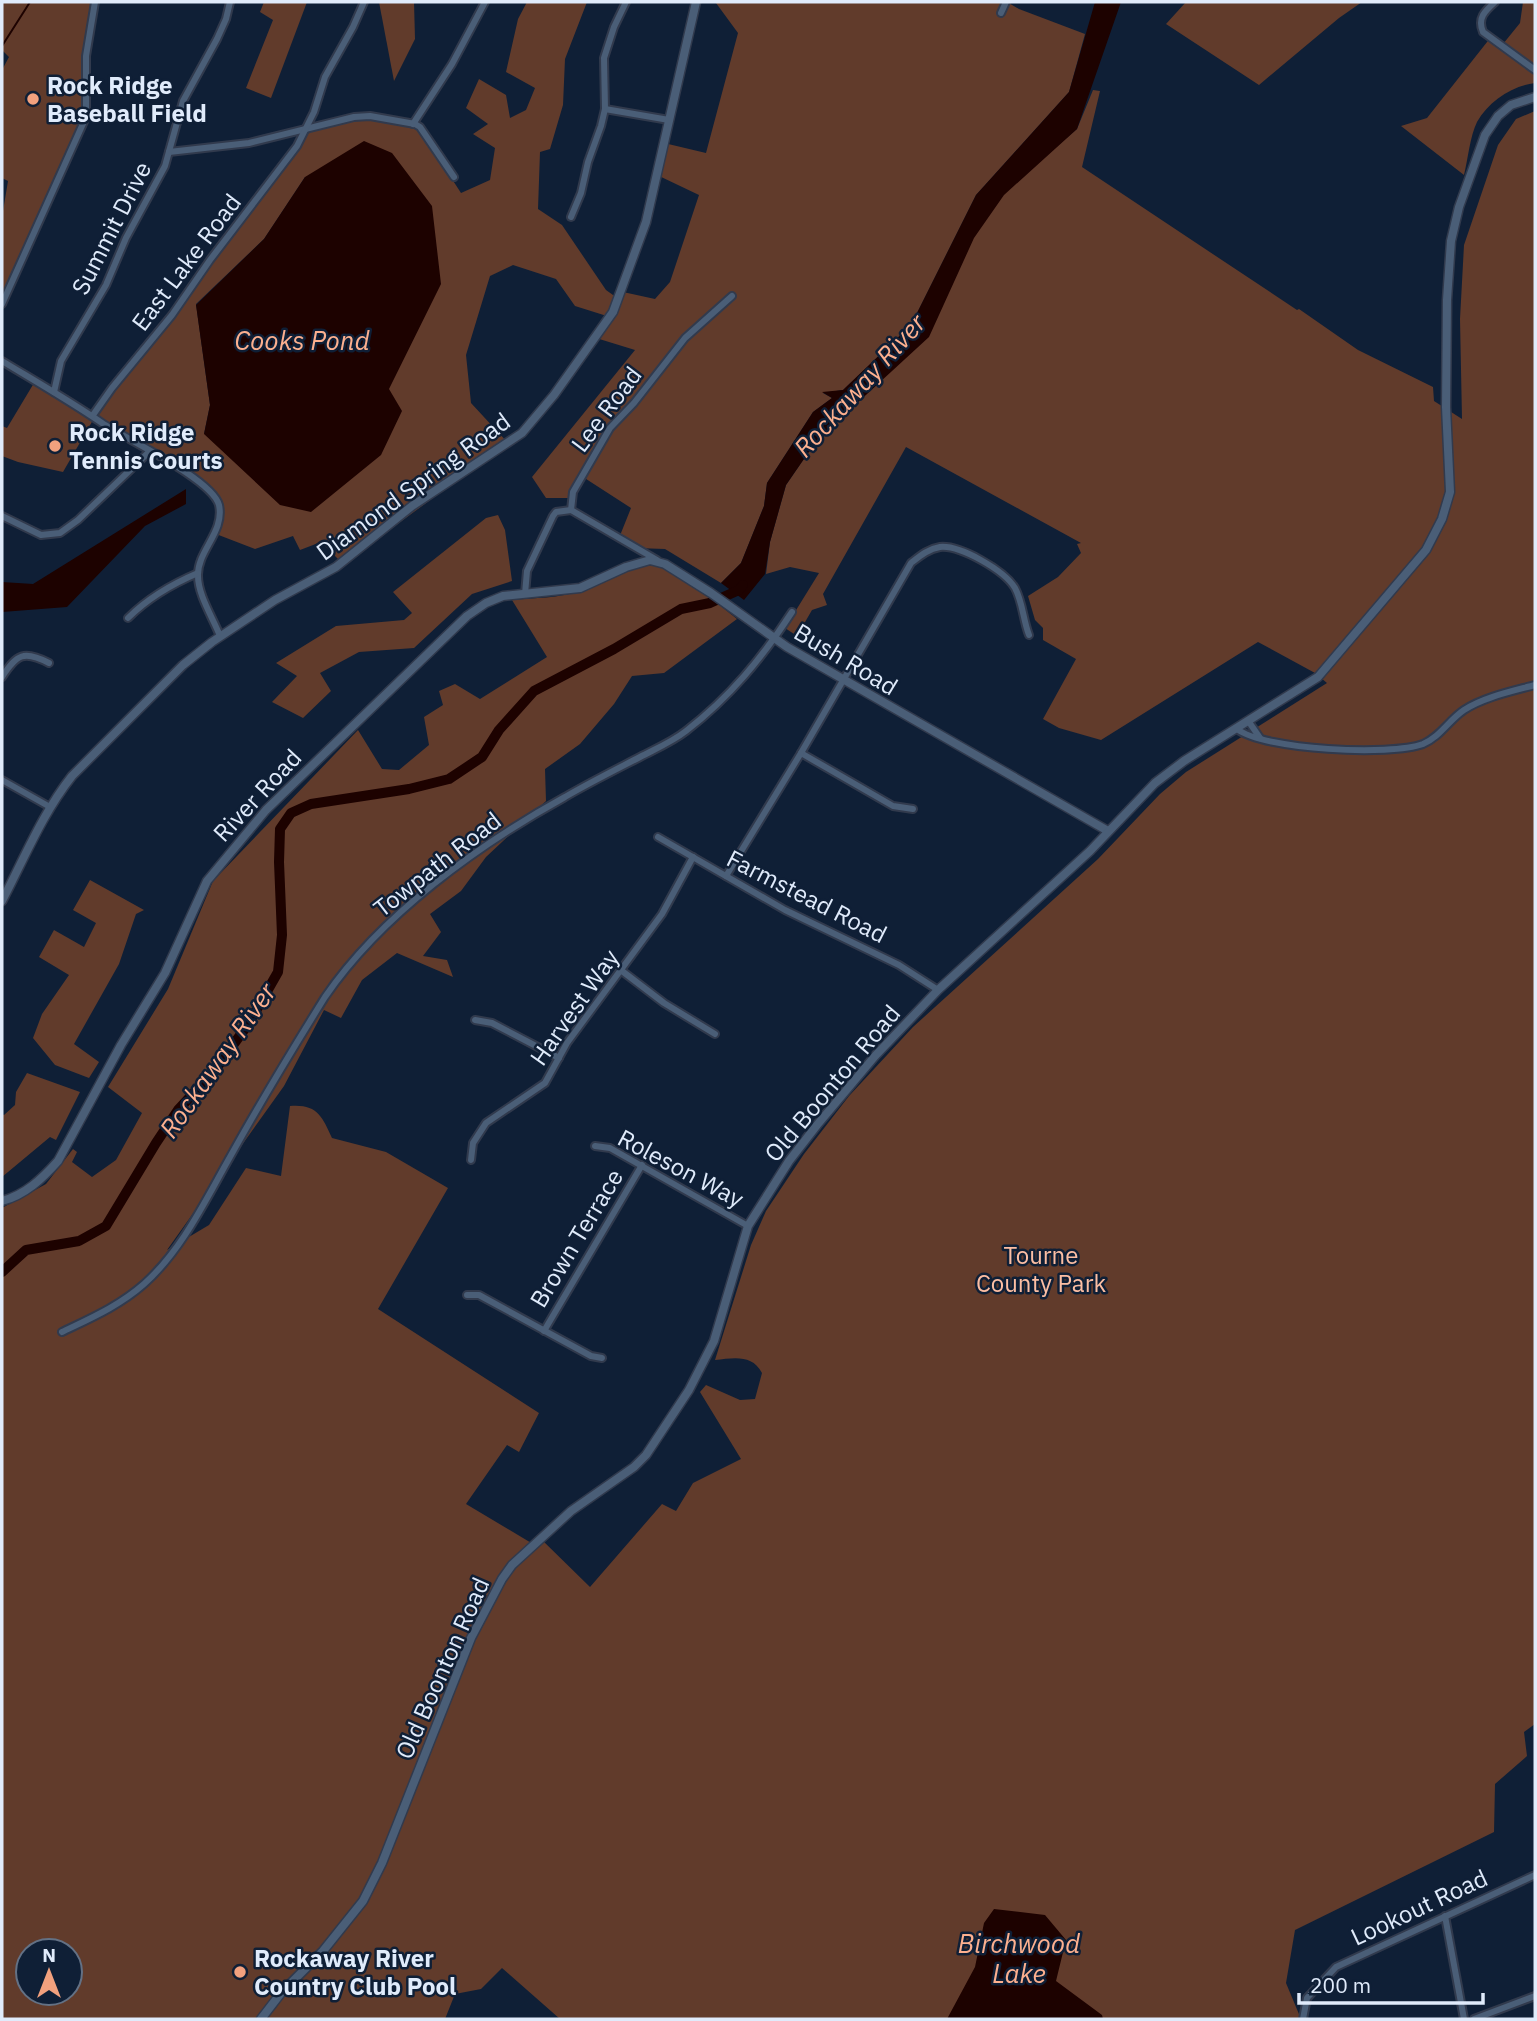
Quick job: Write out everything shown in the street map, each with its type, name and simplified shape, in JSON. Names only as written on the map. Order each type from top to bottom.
[{"type":"street","points":[[2,304],[86,117],[86,56],[95,2]]},
{"type":"street","name":"Summit Drive","points":[[54,392],[61,361],[106,285],[126,238],[165,166],[183,101],[217,39],[230,2]]},
{"type":"street","name":"East Lake Road","points":[[93,415],[172,315],[210,260],[297,146],[307,129],[325,77],[364,2]]},
{"type":"street","points":[[413,124],[452,64],[485,2]]},
{"type":"street","points":[[571,218],[581,193],[605,109],[604,58],[626,2]]},
{"type":"street","name":"Diamond Spring Road","points":[[2,901],[50,807],[72,776],[183,665],[220,636],[275,600],[349,559],[412,506],[509,442],[536,418],[613,312],[638,250],[696,2]]},
{"type":"street","points":[[1001,13],[1006,2]]},
{"type":"street","points":[[1495,2],[1481,18],[1483,32],[1535,70]]},
{"type":"street","name":"Old Boonton Road","points":[[261,2019],[281,1993],[324,1951],[363,1901],[382,1863],[471,1638],[502,1579],[512,1565],[571,1511],[634,1467],[646,1455],[689,1390],[714,1341],[748,1226],[789,1161],[817,1125],[875,1056],[937,990],[1090,851],[1139,798],[1167,773],[1318,677],[1432,541],[1450,492],[1446,409],[1448,264],[1459,207],[1485,135],[1498,116],[1519,101],[1535,97]]},
{"type":"street","points":[[605,109],[669,120]]},
{"type":"street","points":[[169,152],[249,144],[338,120],[370,116],[413,124],[424,133],[454,177]]},
{"type":"street","name":"Lee Road","points":[[571,510],[573,492],[610,428],[685,338],[732,296]]},
{"type":"street","points":[[2,361],[171,463],[206,488],[219,506],[217,529],[198,573],[199,584],[220,636]]},
{"type":"street","points":[[2,516],[41,535],[60,533],[78,520],[150,451]]},
{"type":"street","points":[[526,594],[527,571],[553,516],[556,512],[571,510]]},
{"type":"street","name":"Bush Road","points":[[571,510],[712,593],[774,638],[843,680],[1108,831]]},
{"type":"street","points":[[726,876],[911,563],[927,551],[940,547],[964,552],[1007,577],[1020,598],[1029,635]]},
{"type":"street","name":"River Road","points":[[2,1201],[19,1195],[32,1186],[58,1161],[121,1045],[165,973],[204,887],[233,848],[315,760],[467,615],[486,603],[503,596],[580,587],[650,560],[665,564]]},
{"type":"street","points":[[128,618],[162,592],[198,573]]},
{"type":"street","name":"Towpath Road","points":[[62,1332],[99,1316],[122,1302],[156,1273],[182,1239],[325,997],[348,967],[399,913],[483,849],[544,809],[684,733],[733,690],[792,612]]},
{"type":"street","points":[[2,677],[20,656],[36,657],[49,663]]},
{"type":"street","points":[[1237,729],[1262,739],[1312,748],[1413,747],[1437,737],[1459,714],[1473,705],[1535,685]]},
{"type":"street","points":[[1250,722],[1262,739]]},
{"type":"street","points":[[801,753],[893,806],[913,809]]},
{"type":"street","points":[[2,780],[50,807]]},
{"type":"street","name":"Farmstead Road","points":[[658,837],[802,919],[899,965],[937,990]]},
{"type":"street","name":"Harvest Way","points":[[471,1160],[473,1143],[486,1123],[545,1083],[568,1043],[662,914],[693,857]]},
{"type":"street","points":[[622,971],[664,1003],[715,1034]]},
{"type":"street","points":[[475,1020],[492,1023],[559,1058]]},
{"type":"street","name":"Roleson Way","points":[[595,1146],[610,1148],[748,1226]]},
{"type":"street","name":"Brown Terrace","points":[[544,1331],[642,1165]]},
{"type":"street","points":[[467,1295],[479,1295],[591,1356],[602,1358]]},
{"type":"street","name":"Lookout Road","points":[[1303,2017],[1307,1997],[1336,1967],[1535,1875]]},
{"type":"street","points":[[1446,1916],[1465,2019]]},
{"type":"street","points":[[1474,2019],[1535,1996]]},
{"type":"green space","points":[[2,2],[97,2],[87,46],[87,118],[2,308],[2,217],[8,181],[2,178],[2,70],[9,57],[2,50]]},
{"type":"green space","points":[[264,2],[307,2],[271,98],[246,88],[273,20],[260,12]]},
{"type":"green space","points":[[379,2],[414,2],[415,39],[394,81]]},
{"type":"green space","points":[[527,2],[587,2],[565,59],[563,105],[550,149],[540,152],[538,209],[562,225],[606,290],[620,300],[623,292],[655,299],[670,282],[699,195],[657,175],[664,143],[706,153],[738,33],[716,3],[1007,2],[1085,34],[1069,92],[976,195],[911,325],[843,390],[823,393],[832,398],[813,412],[767,483],[764,506],[741,563],[721,583],[665,549],[636,548],[619,538],[631,508],[583,477],[572,498],[546,498],[532,477],[635,350],[596,338],[610,317],[575,306],[556,279],[513,265],[490,276],[466,355],[471,403],[508,443],[343,564],[321,542],[300,550],[293,536],[255,549],[216,534],[220,515],[208,488],[93,420],[63,472],[2,456],[2,426],[7,428],[34,383],[93,418],[311,128],[366,115],[417,125],[461,193],[490,180],[495,148],[473,134],[488,124],[466,108],[479,79],[506,95],[510,118],[526,110],[535,88],[506,72],[518,19]],"holes":[[[305,177],[389,389],[204,434],[210,405],[196,304],[264,239]]]},
{"type":"green space","points":[[1186,2],[1362,2],[1259,85],[1166,24]]},
{"type":"green space","points":[[1523,2],[1535,2],[1535,83],[1518,87],[1502,96],[1482,114],[1473,134],[1464,175],[1401,126],[1427,118],[1491,37],[1503,44],[1520,23]]},
{"type":"green space","name":"Tourne County Park","points":[[1093,90],[1100,91],[1082,167],[1358,350],[1433,387],[1434,401],[1462,419],[1460,319],[1464,245],[1498,145],[1516,119],[1535,111],[1535,1724],[1524,1732],[1527,1756],[1495,1784],[1494,1832],[1295,1930],[1286,1983],[1301,2019],[560,2019],[502,1968],[481,1989],[455,1994],[445,2019],[2,2019],[2,1208],[46,1184],[73,1149],[77,1152],[72,1162],[92,1177],[116,1160],[142,1113],[108,1087],[168,989],[213,881],[358,730],[382,769],[399,770],[429,745],[424,717],[443,705],[439,691],[455,684],[480,699],[547,657],[512,600],[573,593],[631,569],[652,565],[681,576],[737,619],[664,673],[632,676],[614,704],[580,744],[545,769],[546,801],[486,857],[461,891],[430,914],[441,932],[423,956],[447,960],[453,977],[397,953],[362,980],[341,1018],[324,1010],[284,1086],[167,1250],[209,1225],[246,1168],[281,1176],[290,1106],[313,1109],[325,1123],[332,1138],[386,1152],[448,1188],[378,1309],[539,1413],[519,1452],[507,1445],[466,1504],[533,1544],[541,1539],[590,1587],[662,1504],[676,1511],[693,1483],[741,1459],[700,1392],[706,1385],[740,1400],[755,1399],[762,1373],[758,1367],[742,1359],[715,1360],[751,1245],[766,1211],[804,1154],[849,1096],[913,1027],[1098,859],[1160,794],[1186,772],[1327,683],[1315,673],[1258,642],[1101,740],[1059,728],[1043,719],[1076,659],[1043,640],[1043,628],[1035,620],[1028,596],[1058,577],[1081,553],[1077,544],[1081,543],[906,447],[823,594],[827,605],[812,610],[797,636],[785,628],[819,573],[790,567],[766,574],[770,542],[786,485],[817,440],[844,414],[897,353],[991,203],[1077,129]]},
{"type":"green space","points":[[498,515],[505,530],[512,581],[472,594],[414,648],[359,652],[320,673],[331,691],[303,718],[272,702],[297,676],[276,663],[336,626],[404,620],[412,613],[393,592],[486,518]]},
{"type":"green space","points":[[90,880],[144,910],[136,914],[119,964],[74,1044],[99,1062],[89,1078],[55,1065],[33,1038],[42,1014],[69,975],[39,957],[54,930],[84,947],[96,923],[73,910]]},
{"type":"green space","points":[[27,1073],[80,1092],[56,1140],[50,1137],[2,1177],[2,1114],[15,1105],[16,1092]]},
{"type":"water","points":[[1095,2],[1121,2],[1077,129],[1004,195],[974,238],[929,337],[817,440],[786,485],[770,542],[765,574],[744,600],[721,583],[741,563],[764,506],[767,483],[813,412],[832,398],[822,392],[843,390],[911,325],[976,195],[1069,92]]},
{"type":"water","name":"Cooks Pond","points":[[364,141],[392,153],[432,206],[441,284],[389,389],[402,411],[381,455],[311,512],[280,505],[204,434],[210,405],[196,305],[264,239],[305,177]]},
{"type":"water","points":[[186,489],[186,504],[145,526],[67,607],[2,612],[2,582],[33,584]]},
{"type":"water","name":"Birchwood Lake","points":[[994,1909],[1045,1915],[1066,1940],[1056,1981],[1102,2015],[1103,2019],[947,2019],[975,1967],[984,1923]]},
{"type":"waterway","points":[[2,46],[30,2]]},
{"type":"waterway","name":"Rockaway River","points":[[2,1272],[26,1250],[79,1241],[106,1226],[178,1110],[215,1070],[249,1023],[278,972],[282,935],[280,829],[291,813],[311,804],[409,789],[449,779],[482,757],[499,730],[534,691],[614,649],[681,609],[710,603],[739,590],[743,585]]},
{"type":"place","name":"Rock Ridge Baseball Field","points":[[33,99]]},
{"type":"place","name":"Rock Ridge Tennis Courts","points":[[55,446]]},
{"type":"place","name":"Rockaway River Country Club Pool","points":[[240,1972]]}]
